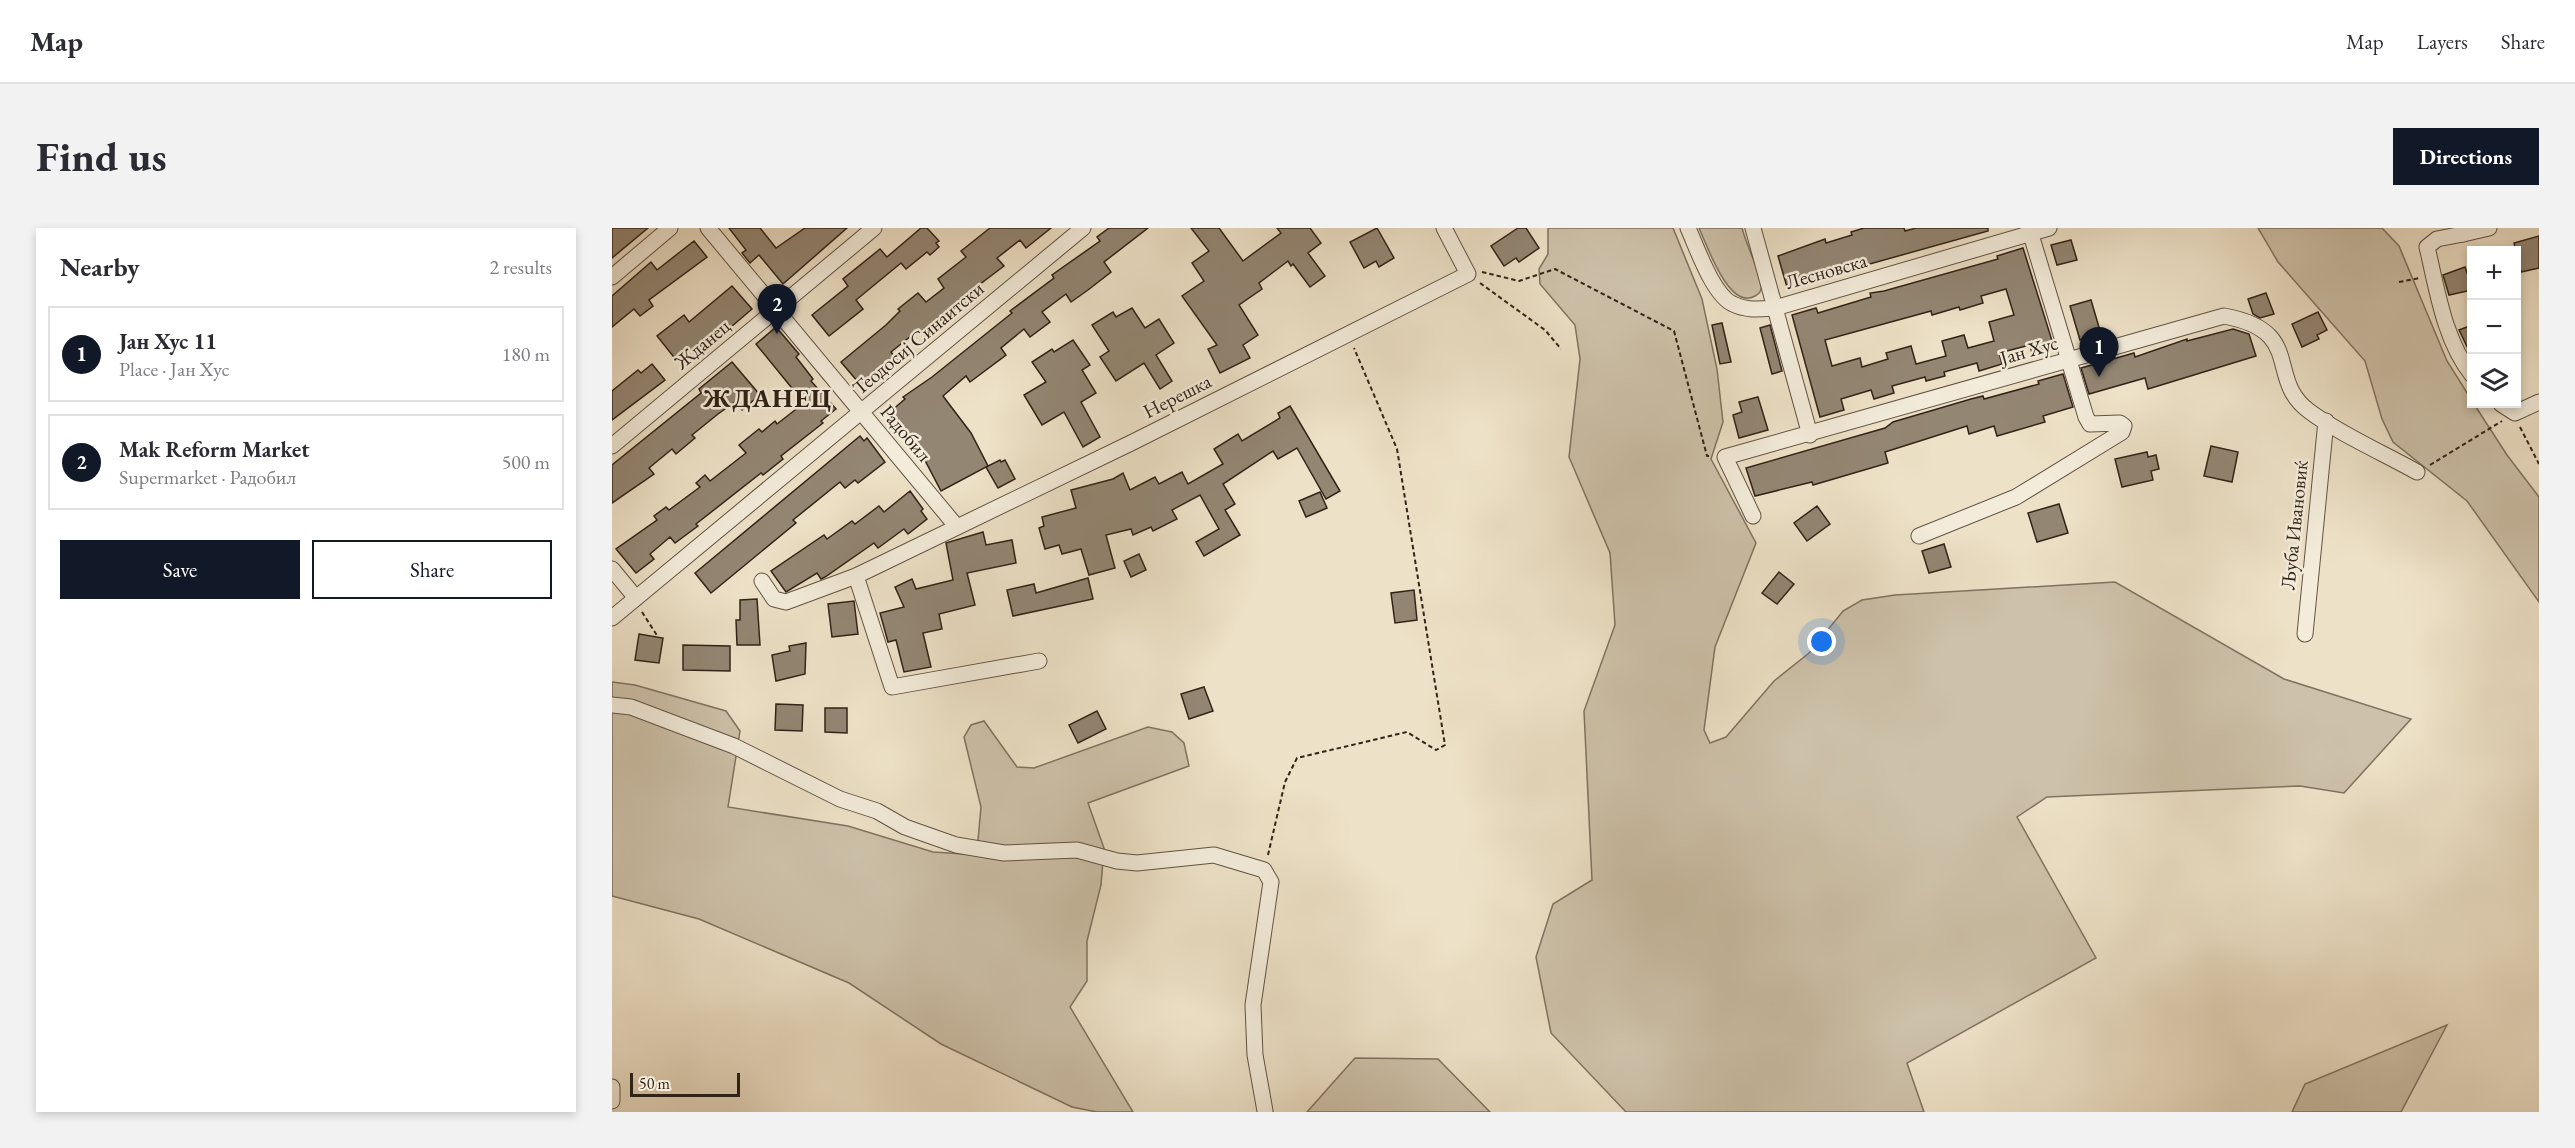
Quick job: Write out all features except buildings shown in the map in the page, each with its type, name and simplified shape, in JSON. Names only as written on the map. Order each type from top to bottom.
[{"type":"street","points":[[612,277],[670,228]]},
{"type":"street","name":"Радобил","points":[[708,228],[957,527]]},
{"type":"street","name":"Жданец","points":[[612,446],[874,228]]},
{"type":"street","name":"Теодосиј Синаитски","points":[[612,618],[1083,228]]},
{"type":"street","points":[[1444,228],[1466,271]]},
{"type":"street","points":[[1688,228],[1717,289],[1731,304],[1749,309],[1775,308],[1753,228]]},
{"type":"street","name":"Лесновска","points":[[1810,435],[1775,308],[2030,230],[2049,228]]},
{"type":"street","points":[[2467,369],[2462,363],[2449,330],[2427,247],[2437,238],[2463,231],[2489,228]]},
{"type":"street","points":[[1919,536],[2016,497],[2122,432],[2124,426],[2120,423],[2090,424],[2068,360],[2030,230]]},
{"type":"street","name":"Нерешка","points":[[762,582],[774,599],[786,602],[856,576],[1348,333],[1466,271]]},
{"type":"street","name":"Јан Хус","points":[[1725,457],[1810,435],[2224,316],[2247,320],[2263,329],[2272,339],[2285,366],[2292,392],[2299,402],[2326,421],[2418,472]]},
{"type":"street","points":[[2507,408],[2515,413],[2539,402]]},
{"type":"street","name":"Љуба Ивановиќ","points":[[2305,634],[2326,421]]},
{"type":"street","points":[[1725,457],[1753,516]]},
{"type":"street","points":[[612,569],[635,598]]},
{"type":"street","points":[[856,576],[892,687],[1039,661]]},
{"type":"street","points":[[612,705],[631,706],[734,746],[840,799],[877,811],[905,827],[956,845],[1004,854],[1077,850],[1117,861],[1137,863],[1214,855],[1264,870],[1271,882],[1253,1005],[1256,1055],[1265,1111]]},
{"type":"street","points":[[612,1087],[612,1101]]},
{"type":"path","points":[[1466,271],[1519,281],[1555,269],[1674,331],[1707,456],[1725,457]]},
{"type":"path","points":[[1466,271],[1545,330],[1561,350]]},
{"type":"path","points":[[2399,282],[2434,276]]},
{"type":"path","points":[[1264,870],[1285,782],[1297,758],[1407,732],[1436,750],[1445,745],[1396,449],[1348,333]]},
{"type":"path","points":[[2418,472],[2515,413],[2526,443],[2539,464]]},
{"type":"path","points":[[635,598],[658,637]]},
{"type":"shaded area","points":[[1548,228],[1673,228],[1702,299],[1717,369],[1723,422],[1711,459],[1756,543],[1715,647],[1704,730],[1710,743],[1726,737],[1774,681],[1809,653],[1843,611],[1862,600],[1895,595],[2115,582],[2284,679],[2411,719],[2344,793],[2300,786],[2047,797],[2017,817],[2096,958],[1907,1063],[1924,1112],[1626,1112],[1551,1033],[1536,957],[1553,904],[1592,880],[1584,711],[1615,625],[1610,553],[1569,457],[1580,359],[1575,325],[1540,284],[1539,269],[1548,254]]},
{"type":"shaded area","points":[[1699,228],[1742,228],[1760,278],[1761,289],[1758,294],[1745,298],[1736,294],[1728,286],[1713,261]]},
{"type":"shaded area","points":[[2258,228],[2382,228],[2399,246],[2447,361],[2467,393],[2467,408],[2477,408],[2507,455],[2539,497],[2539,602],[2467,501],[2393,442],[2382,419],[2365,361],[2278,262]]},
{"type":"shaded area","points":[[612,682],[635,685],[726,711],[740,731],[728,807],[848,826],[933,852],[964,854],[978,840],[981,807],[964,737],[971,725],[984,721],[1017,767],[1034,768],[1148,727],[1172,732],[1184,743],[1189,766],[1088,803],[1104,848],[1101,885],[1087,941],[1087,981],[1070,1007],[1133,1112],[1097,1112],[1072,1107],[941,1044],[849,983],[699,919],[612,896]]},
{"type":"shaded area","points":[[2447,1025],[2401,1112],[2292,1112],[2305,1084]]},
{"type":"shaded area","points":[[1355,1058],[1438,1059],[1490,1112],[1307,1112]]},
{"type":"place","name":"Mak Reform Market","points":[[777,334]]},
{"type":"place","name":"Јан Хус 11","points":[[2099,377]]},
{"type":"district","name":"ЖДАНЕЦ","points":[[768,398]]}]
